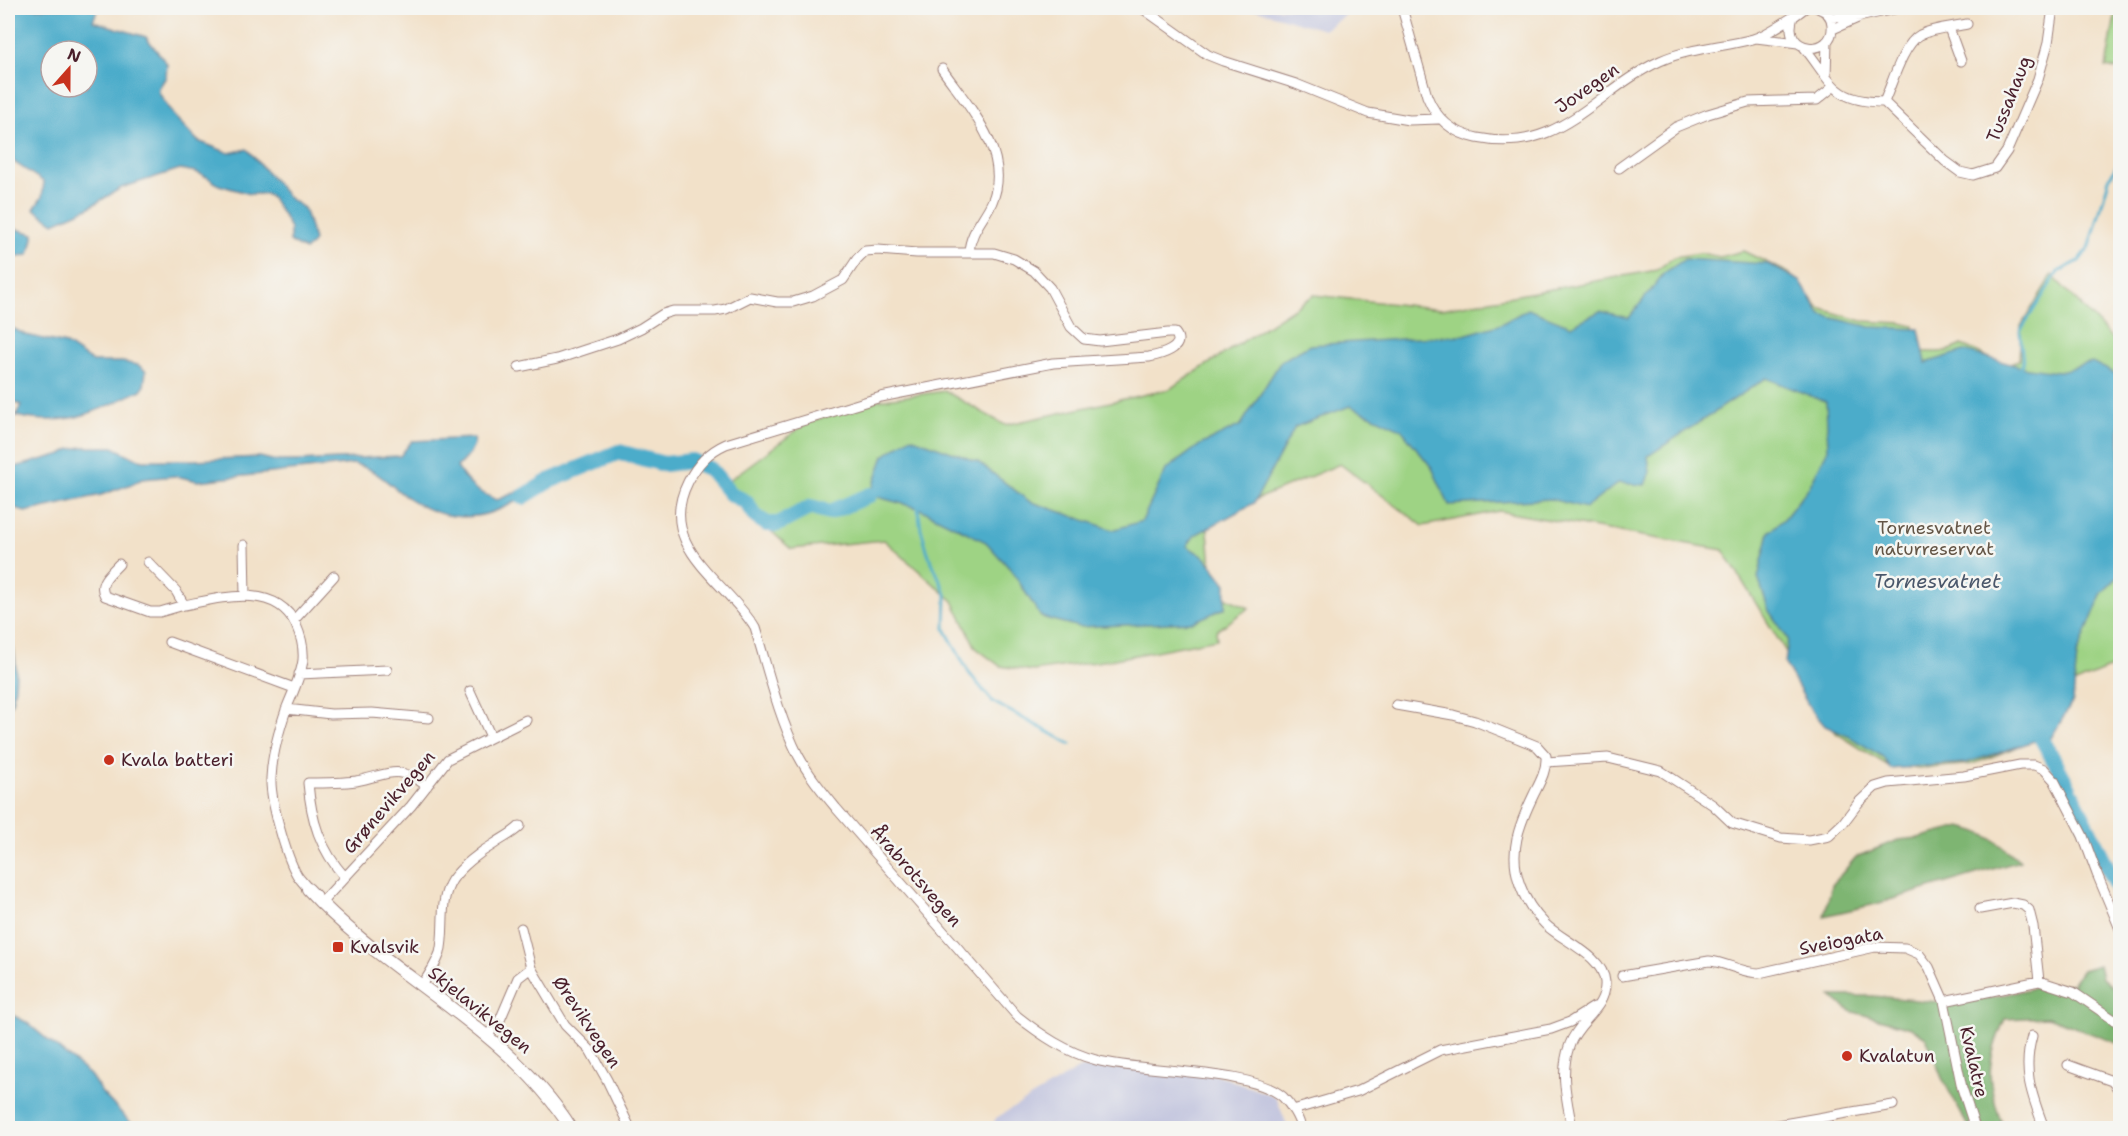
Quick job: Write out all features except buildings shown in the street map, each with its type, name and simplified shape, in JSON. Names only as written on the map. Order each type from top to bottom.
[{"type":"main road","name":"Skjelavikvegen","points":[[308,889],[346,927],[488,1036],[543,1089],[571,1128]]},
{"type":"street","points":[[1142,8],[1208,55],[1223,61],[1318,92],[1368,113],[1409,120],[1439,119]]},
{"type":"street","points":[[1402,8],[1427,96],[1439,119]]},
{"type":"street","points":[[1820,8],[1830,17],[1833,29]]},
{"type":"street","points":[[1830,17],[1863,16],[1899,8]]},
{"type":"street","name":"Tussahaug","points":[[1884,102],[1960,172],[1973,176],[1995,168],[2007,151],[2038,79],[2048,43],[2054,8]]},
{"type":"street","points":[[1799,11],[1791,30],[1800,44],[1833,87],[1859,101],[1884,102],[1906,50],[1920,35],[1967,24]]},
{"type":"street","name":"Jovegen","points":[[1439,119],[1457,131],[1490,141],[1506,141],[1541,135],[1569,122],[1634,76],[1663,60],[1756,38],[1799,11]]},
{"type":"street","points":[[1826,76],[1827,41],[1833,29],[1863,16]]},
{"type":"street","points":[[1949,28],[1961,61]]},
{"type":"street","name":"Jovegen","points":[[1756,38],[1816,48],[1827,41]]},
{"type":"street","points":[[519,367],[618,339],[663,314],[673,311],[726,309],[750,297],[777,302],[793,302],[813,296],[843,280],[865,251],[969,252],[969,242],[992,201],[997,185],[998,167],[990,143],[942,69]]},
{"type":"street","points":[[1619,168],[1676,127],[1708,114],[1748,102],[1817,100],[1833,87]]},
{"type":"street","name":"Årabrotsvegen","points":[[969,252],[994,253],[1014,258],[1034,271],[1050,288],[1071,327],[1084,339],[1100,341],[1175,333],[1179,340],[1177,345],[1171,350],[1149,357],[1053,363],[881,397],[726,444],[705,456],[683,491],[679,516],[684,540],[702,566],[741,608],[755,628],[775,696],[798,755],[814,780],[1017,1016],[1039,1033],[1080,1056],[1117,1065],[1250,1082],[1268,1089],[1282,1097],[1293,1110],[1301,1128]]},
{"type":"street","points":[[244,545],[245,596]]},
{"type":"street","points":[[148,562],[176,591],[184,605]]},
{"type":"street","points":[[119,564],[103,584],[102,590],[105,596],[150,612],[160,612],[184,605],[257,596],[280,606],[294,620],[334,576]]},
{"type":"street","name":"Skjelavikvegen","points":[[294,620],[302,646],[303,659],[275,750],[271,780],[274,808],[296,874],[308,889]]},
{"type":"street","points":[[169,642],[294,688]]},
{"type":"street","points":[[299,674],[387,670]]},
{"type":"street","points":[[470,691],[491,737]]},
{"type":"street","points":[[1396,705],[1475,721],[1537,746],[1546,756],[1538,786],[1519,826],[1515,849],[1520,885],[1526,898],[1544,923],[1590,956],[1602,971],[1605,989],[1599,1004],[1575,1035],[1565,1059],[1563,1073],[1572,1128]]},
{"type":"street","points":[[286,709],[331,714],[372,713],[429,718]]},
{"type":"street","name":"Grønevikvegen","points":[[321,903],[427,786],[448,759],[525,720]]},
{"type":"street","points":[[1546,762],[1608,758],[1661,771],[1713,805],[1732,823],[1781,838],[1809,840],[1828,836],[1843,823],[1859,802],[1875,787],[1888,783],[1964,776],[2020,765],[2034,765],[2044,769],[2054,780],[2084,836],[2097,874],[2121,929]]},
{"type":"street","points":[[345,876],[330,858],[317,832],[309,803],[308,783],[355,781],[396,771],[406,773],[427,786]]},
{"type":"street","points":[[422,985],[430,975],[440,951],[446,897],[452,881],[462,869],[493,844],[512,834],[520,825]]},
{"type":"street","points":[[1980,909],[2013,903],[2023,905],[2030,910],[2039,981]]},
{"type":"street","name":"Ørevikvegen","points":[[521,928],[531,968],[565,1025],[590,1050],[630,1128]]},
{"type":"street","name":"Sveiogata","points":[[1622,976],[1709,961],[1751,973],[1759,973],[1875,947],[1905,948],[1918,954],[1929,967],[1944,1001]]},
{"type":"street","name":"Ørevikvegen","points":[[488,1036],[500,1020],[518,978],[531,968]]},
{"type":"street","points":[[1944,1001],[2039,981],[2073,992],[2121,1024]]},
{"type":"street","name":"Kvalatre","points":[[1944,1001],[1962,1089],[1975,1128]]},
{"type":"street","points":[[1293,1110],[1358,1091],[1440,1050],[1551,1029],[1570,1022],[1599,1004]]},
{"type":"street","points":[[2032,1036],[2027,1058],[2028,1077],[2044,1128]]},
{"type":"street","points":[[2068,1065],[2112,1081],[2121,1091]]},
{"type":"street","points":[[1760,1128],[1893,1105]]},
{"type":"shaded area","points":[[1250,8],[1355,8],[1324,30]]},
{"type":"shaded area","points":[[1080,1068],[1154,1069],[1217,1075],[1276,1097],[1288,1128],[991,1128],[996,1118]]},
{"type":"green space","points":[[2116,11],[2120,12],[2120,70],[2106,67]]},
{"type":"green space","name":"Tornesvatnet","points":[[1743,251],[1789,273],[1819,308],[1862,321],[1914,326],[1919,352],[1945,351],[1961,345],[2008,366],[2019,360],[2021,326],[2052,275],[2120,347],[2118,665],[2071,685],[2046,736],[1973,764],[1919,769],[1887,765],[1836,733],[1723,550],[1499,511],[1423,526],[1340,464],[1207,520],[1215,612],[1225,608],[1225,597],[1249,608],[1216,631],[1217,639],[1110,660],[1033,671],[1000,666],[976,648],[953,601],[884,540],[791,549],[721,486],[808,422],[877,400],[945,391],[1005,425],[1170,389],[1314,295],[1441,309],[1657,270],[1674,257],[1700,253],[1720,257]]},
{"type":"green space","points":[[1961,827],[2000,844],[2020,861],[1876,904],[1824,916],[1832,885],[1856,857],[1898,840],[1918,838]]},
{"type":"green space","points":[[2099,965],[2102,978],[2120,993],[2120,1041],[2116,1043],[2048,1017],[2005,1019],[1994,1048],[1990,1074],[1994,1099],[2004,1128],[1969,1128],[1942,1078],[1926,1037],[1911,1028],[1850,1011],[1831,996],[1873,996],[1938,1002],[1996,997],[2037,987],[2072,984],[2082,970]]},
{"type":"water","points":[[8,8],[98,8],[93,21],[146,37],[167,64],[166,77],[159,88],[159,93],[173,115],[198,141],[229,153],[247,149],[290,199],[304,208],[314,240],[305,250],[290,242],[290,229],[286,220],[272,198],[266,194],[250,194],[219,185],[196,172],[180,169],[121,188],[88,208],[54,223],[34,209],[42,197],[44,182],[14,162],[8,144]]},
{"type":"water","points":[[16,229],[34,234],[29,255],[9,257]]},
{"type":"water","name":"Tornesvatnet","points":[[1685,259],[1768,264],[1800,281],[1821,315],[1870,327],[1919,329],[1926,363],[1964,351],[2021,367],[2057,372],[2092,362],[2120,376],[2120,575],[2102,593],[2077,655],[2073,701],[2051,738],[2047,737],[1966,763],[1890,769],[1883,757],[1850,737],[1825,726],[1810,708],[1785,664],[1788,639],[1769,611],[1758,578],[1769,532],[1784,519],[1809,487],[1828,449],[1826,402],[1766,378],[1648,456],[1650,472],[1645,485],[1618,483],[1586,508],[1551,499],[1449,505],[1432,468],[1401,429],[1350,406],[1295,427],[1254,503],[1195,535],[1187,546],[1206,558],[1226,584],[1225,608],[1193,622],[1079,627],[1041,617],[1012,571],[986,542],[918,508],[870,495],[884,456],[911,437],[978,462],[1029,501],[1113,530],[1142,521],[1166,470],[1200,445],[1241,425],[1281,361],[1310,345],[1464,335],[1499,325],[1528,309],[1571,326],[1600,311],[1629,318],[1664,273]]},
{"type":"water","points":[[8,326],[26,335],[66,344],[93,362],[122,362],[138,365],[146,371],[144,386],[125,398],[81,416],[51,420],[16,416],[21,405],[8,399]]},
{"type":"water","points":[[474,438],[472,450],[457,467],[465,479],[478,491],[497,500],[519,491],[523,497],[507,506],[476,516],[446,515],[431,510],[401,493],[373,471],[353,464],[198,481],[175,476],[142,479],[101,495],[25,512],[8,505],[8,469],[83,447],[113,447],[144,460],[260,457],[276,461],[297,461],[400,456],[412,441]]},
{"type":"water","points":[[8,631],[14,651],[16,672],[14,694],[8,714]]},
{"type":"water","points":[[8,1013],[26,1022],[90,1075],[102,1093],[136,1128],[8,1128]]},
{"type":"waterway","points":[[2021,367],[2023,364],[2020,331],[2058,272],[2079,261],[2090,246],[2109,179],[2120,160]]},
{"type":"waterway","points":[[523,497],[549,481],[619,452],[664,464],[692,461],[710,469],[731,494],[746,502],[755,516],[767,524],[778,524],[811,507],[830,512],[870,495]]},
{"type":"waterway","points":[[918,508],[928,553],[946,594],[945,629],[969,673],[993,702],[1071,744]]},
{"type":"waterway","points":[[2042,739],[2068,786],[2120,894]]},
{"type":"place","name":"Kvala batteri","points":[[109,760]]},
{"type":"place","name":"Kvalsvik","points":[[338,947]]},
{"type":"place","name":"Kvalatun","points":[[1847,1056]]},
{"type":"park label","name":"Tornesvatnet naturreservat","points":[[1934,538]]}]
